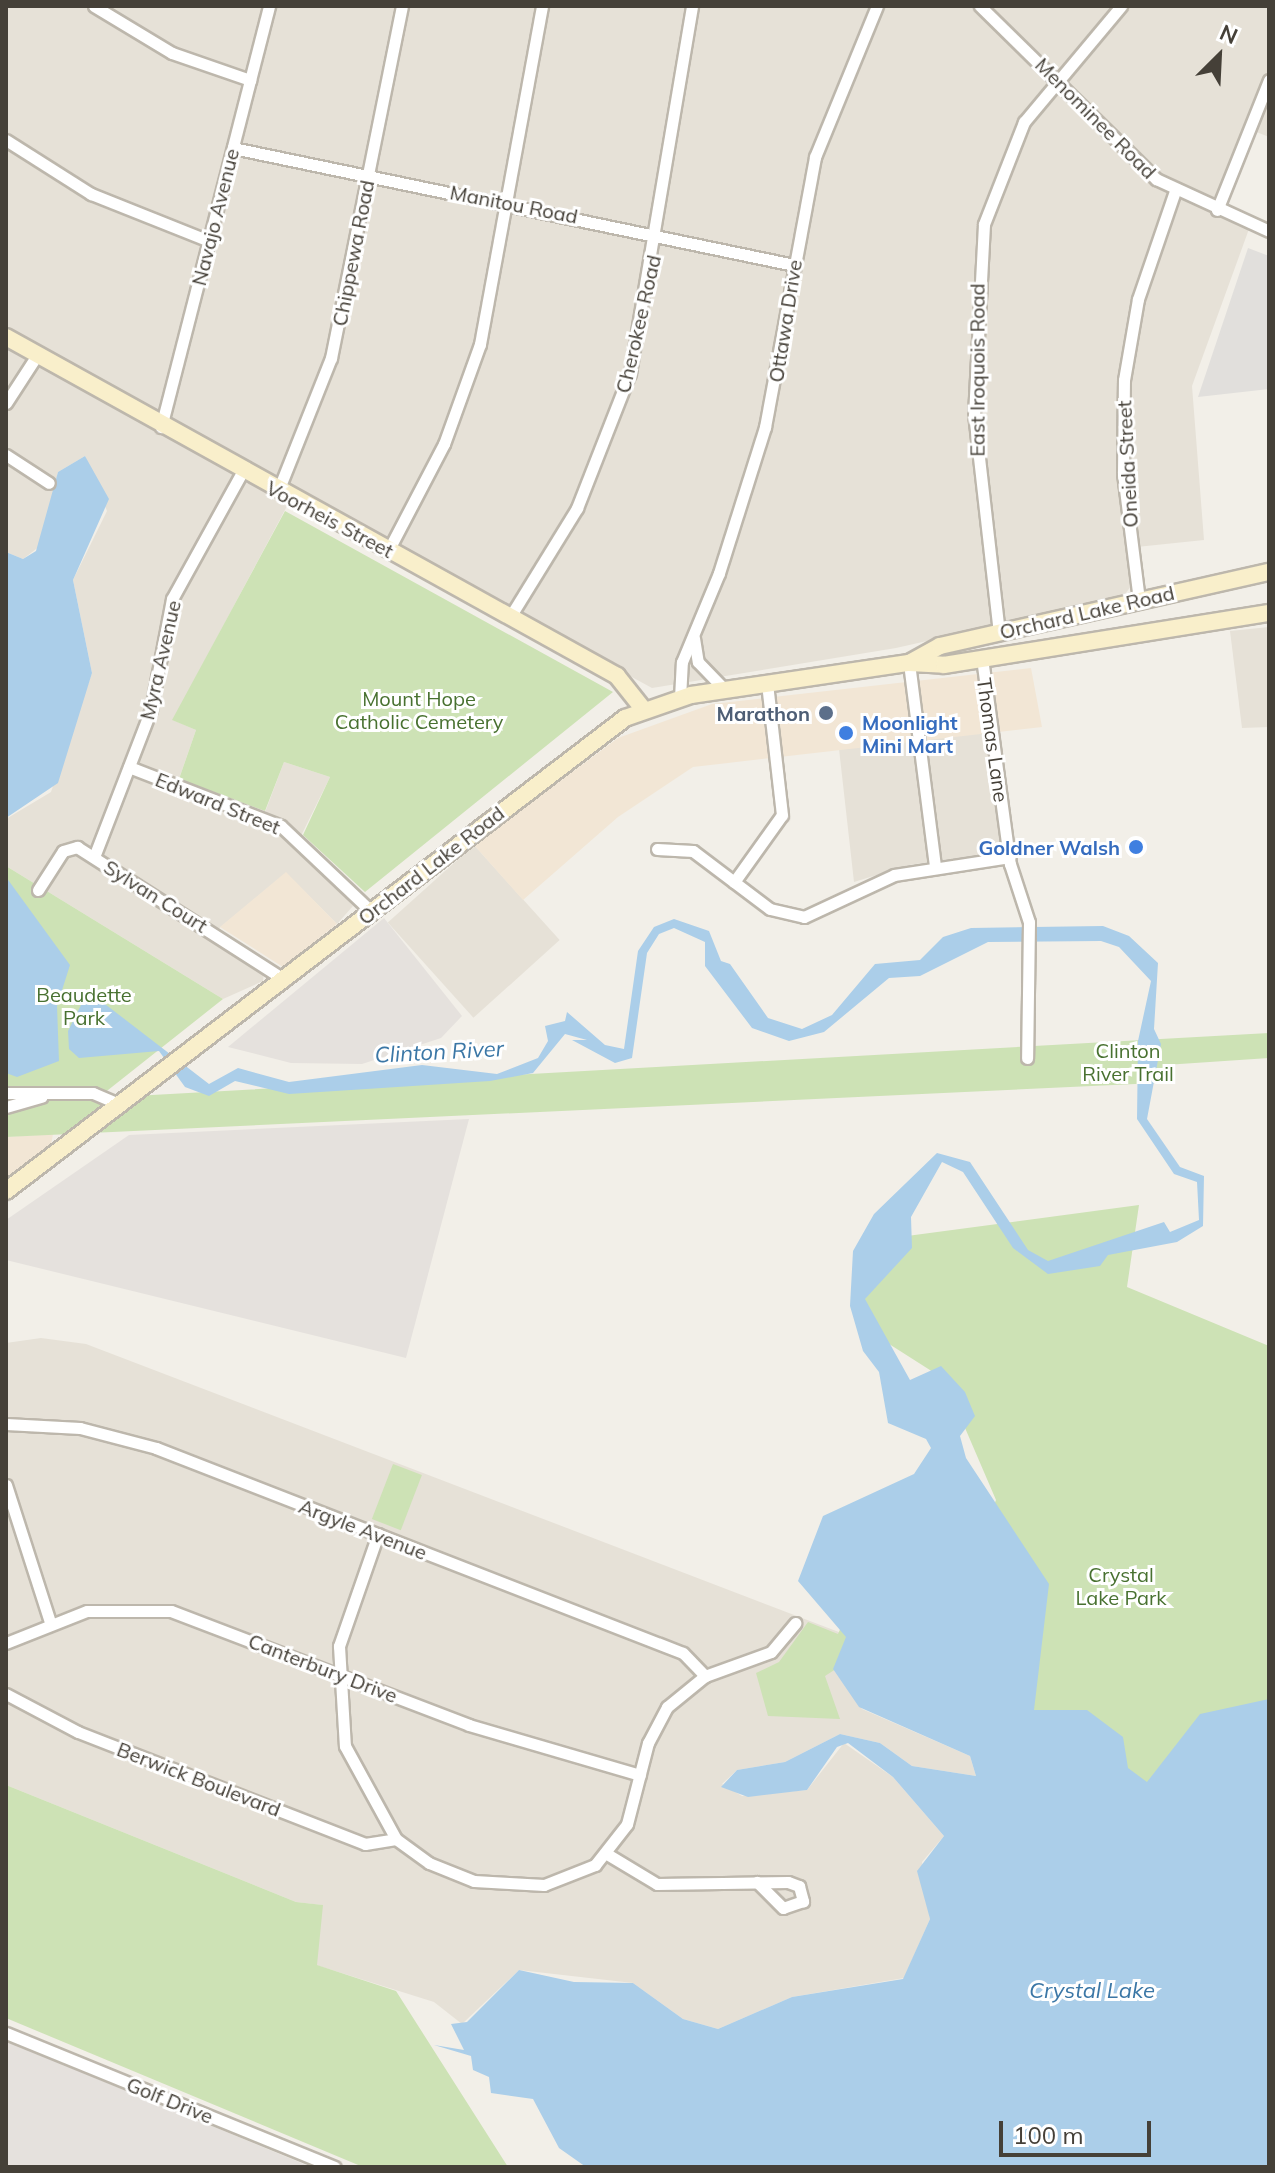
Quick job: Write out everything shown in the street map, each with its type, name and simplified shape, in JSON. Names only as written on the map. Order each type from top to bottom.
[{"type":"main road","name":"Voorheis Street","points":[[6,337],[242,472],[617,676],[644,710]]},
{"type":"main road","name":"Orchard Lake Road","points":[[909,663],[940,646],[1269,572]]},
{"type":"main road","points":[[1089,611],[1090,639]]},
{"type":"main road","name":"Orchard Lake Road","points":[[6,1191],[285,980],[586,742],[644,710],[680,698],[725,690],[909,663],[982,658],[1269,613]]},
{"type":"street","points":[[94,6],[159,47],[250,80]]},
{"type":"street","name":"Navajo Avenue","points":[[161,427],[269,6]]},
{"type":"street","name":"Chippewa Road","points":[[278,491],[322,389],[402,6]]},
{"type":"street","points":[[388,551],[463,396],[509,202],[542,6]]},
{"type":"street","name":"Cherokee Road","points":[[510,617],[561,538],[607,440],[642,327],[692,6]]},
{"type":"street","name":"Ottawa Drive","points":[[680,698],[681,667],[695,637],[759,450],[823,131],[877,6]]},
{"type":"street","name":"Menominee Road","points":[[980,6],[1057,79],[1141,167],[1175,191],[1269,231]]},
{"type":"street","name":"East Iroquois Road","points":[[999,633],[975,439],[977,270],[1003,163],[1057,79],[1121,6]]},
{"type":"street","points":[[1217,210],[1269,80]]},
{"type":"street","points":[[6,140],[91,194],[209,241]]},
{"type":"street","name":"Manitou Road","points":[[233,148],[658,232],[794,265]]},
{"type":"street","name":"Oneida Street","points":[[1139,600],[1123,473],[1124,380],[1142,283],[1175,191]]},
{"type":"street","points":[[6,403],[37,355]]},
{"type":"street","points":[[6,455],[49,483]]},
{"type":"street","name":"Myra Avenue","points":[[94,857],[153,703],[172,599],[242,472]]},
{"type":"street","points":[[695,637],[698,662],[725,690]]},
{"type":"street","name":"Thomas Lane","points":[[982,658],[1010,857],[1029,922],[1027,1058]]},
{"type":"street","points":[[909,663],[935,867]]},
{"type":"street","points":[[734,882],[782,815],[767,684]]},
{"type":"street","name":"Edward Street","points":[[129,767],[281,826],[372,912]]},
{"type":"street","name":"Sylvan Court","points":[[38,890],[67,849],[94,857],[285,980]]},
{"type":"street","points":[[657,849],[693,851],[770,909],[804,917],[882,879],[935,867],[1010,857]]},
{"type":"street","points":[[6,1093],[98,1094],[121,1105]]},
{"type":"street","points":[[6,1107],[50,1094]]},
{"type":"street","name":"Argyle Avenue","points":[[6,1424],[124,1437],[683,1653],[705,1676]]},
{"type":"street","points":[[6,1485],[50,1622]]},
{"type":"street","points":[[378,1534],[345,1620],[336,1674],[348,1757],[396,1839],[440,1869],[498,1884],[559,1882],[607,1854],[627,1824],[661,1715],[705,1676],[766,1655],[795,1623]]},
{"type":"street","name":"Canterbury Drive","points":[[6,1643],[50,1622],[97,1609],[156,1608],[507,1738],[640,1775]]},
{"type":"street","name":"Berwick Boulevard","points":[[6,1694],[78,1732],[365,1844],[396,1839]]},
{"type":"street","points":[[607,1854],[657,1884],[757,1882]]},
{"type":"street","name":"Golf Drive","points":[[6,2033],[335,2167]]},
{"type":"shaded area","points":[[6,6],[1269,6],[1269,137],[1244,127],[1210,212],[1249,229],[1192,386],[1204,540],[1127,548],[1131,586],[1123,597],[896,648],[652,688],[294,493],[173,720],[196,730],[175,790],[261,823],[284,762],[330,777],[296,846],[353,906],[337,924],[286,873],[211,935],[264,971],[263,981],[223,999],[6,866],[6,819],[51,792],[92,673],[73,580],[107,511],[85,456],[58,472],[40,546],[23,559],[6,552]]},
{"type":"shaded area","points":[[1248,248],[1269,256],[1269,389],[1198,397]]},
{"type":"shaded area","points":[[1269,627],[1269,727],[1242,728],[1230,631]]},
{"type":"shaded area","points":[[1031,668],[1042,727],[693,767],[618,817],[523,900],[474,845],[618,738],[712,704]]},
{"type":"shaded area","points":[[997,727],[1014,850],[909,865],[854,882],[839,749]]},
{"type":"shaded area","points":[[474,845],[560,940],[473,1018],[388,923]]},
{"type":"shaded area","points":[[286,872],[337,924],[283,967],[220,927]]},
{"type":"shaded area","points":[[384,918],[462,1016],[441,1038],[362,1064],[291,1063],[228,1047]]},
{"type":"shaded area","points":[[469,1119],[406,1358],[6,1260],[6,1220],[129,1135]]},
{"type":"shaded area","points":[[53,1134],[51,1145],[6,1180],[6,1137]]},
{"type":"shaded area","points":[[41,1338],[86,1344],[844,1634],[833,1669],[862,1709],[970,1756],[976,1776],[912,1766],[880,1743],[840,1734],[785,1762],[737,1770],[722,1784],[742,1796],[807,1790],[844,1743],[893,1777],[944,1836],[922,1862],[930,1919],[904,1978],[792,1997],[718,2029],[683,2019],[633,1983],[519,1970],[462,2024],[434,2002],[316,1965],[322,1905],[296,1902],[6,1785],[6,1343]]},
{"type":"shaded area","points":[[6,2041],[311,2167],[6,2167]]},
{"type":"green space","name":"Mount Hope Catholic Cemetery","points":[[285,511],[613,692],[365,892],[303,835],[330,777],[284,762],[265,811],[179,779],[196,730],[172,720]]},
{"type":"green space","name":"Clinton River Trail","points":[[6,866],[223,999],[98,1098],[1269,1033],[1269,1058],[1165,1065],[1157,1083],[6,1137]]},
{"type":"green space","name":"Crystal Lake Park","points":[[1139,1205],[1127,1287],[1269,1346],[1269,1779],[1153,1807],[870,1647],[825,1676],[840,1719],[768,1716],[756,1673],[779,1662],[808,1622],[838,1634],[874,1553],[961,1587],[996,1500],[944,1379],[864,1328],[862,1242]]},
{"type":"green space","points":[[393,1464],[422,1475],[401,1530],[372,1519]]},
{"type":"green space","points":[[6,1785],[296,1902],[323,1905],[317,1965],[396,1991],[508,2167],[363,2167],[6,2018]]},
{"type":"water","points":[[85,456],[109,499],[73,580],[92,673],[58,783],[6,818],[6,552],[23,559],[36,551],[58,472]]},
{"type":"water","points":[[6,877],[70,965],[57,1006],[59,1061],[17,1077],[6,1073]]},
{"type":"water","name":"Crystal Lake","points":[[674,919],[709,931],[721,961],[730,964],[768,1018],[802,1029],[832,1015],[875,964],[920,960],[943,937],[971,928],[1103,926],[1129,936],[1158,963],[1154,1029],[1161,1044],[1147,1119],[1180,1167],[1204,1176],[1203,1226],[1177,1242],[1108,1255],[1100,1266],[1048,1274],[1013,1248],[963,1172],[942,1162],[911,1217],[912,1248],[865,1299],[910,1380],[941,1366],[965,1392],[975,1416],[960,1436],[966,1458],[1049,1584],[1034,1710],[1087,1710],[1123,1737],[1128,1768],[1147,1782],[1200,1714],[1269,1699],[1269,2167],[586,2167],[559,2148],[533,2099],[491,2093],[489,2077],[473,2070],[471,2056],[434,2045],[464,2050],[451,2024],[467,2022],[519,1970],[574,1982],[633,1983],[683,2019],[718,2029],[792,1997],[903,1979],[930,1919],[917,1871],[944,1836],[893,1777],[848,1743],[837,1747],[807,1790],[748,1797],[721,1787],[737,1770],[785,1762],[840,1734],[880,1743],[912,1766],[976,1776],[970,1756],[859,1707],[833,1669],[846,1637],[798,1581],[823,1516],[914,1474],[931,1448],[926,1439],[888,1423],[879,1372],[863,1351],[850,1306],[853,1251],[874,1214],[937,1153],[970,1162],[1028,1250],[1048,1261],[1164,1222],[1170,1232],[1199,1220],[1197,1182],[1174,1174],[1137,1119],[1138,1041],[1151,981],[1119,947],[1101,941],[988,942],[920,976],[889,978],[824,1032],[789,1041],[752,1028],[705,966],[705,942],[674,928],[659,934],[647,953],[632,1058],[615,1063],[572,1040],[587,1040],[565,1034],[533,1073],[490,1081],[289,1094],[235,1081],[209,1096],[185,1087],[159,1051],[79,1058],[69,1049],[68,1031],[88,991],[209,1084],[238,1068],[289,1082],[422,1065],[497,1074],[538,1058],[548,1041],[545,1026],[565,1021],[567,1012],[605,1045],[624,1049],[638,951],[654,927]]},
{"type":"place","name":"Marathon","points":[[826,713]]},
{"type":"place","name":"Moonlight Mini Mart","points":[[846,733]]},
{"type":"place","name":"Goldner Walsh","points":[[1136,847]]},
{"type":"park label","name":"Beaudette Park","points":[[84,1006]]},
{"type":"water label","name":"Clinton River","points":[[439,1052]]}]
